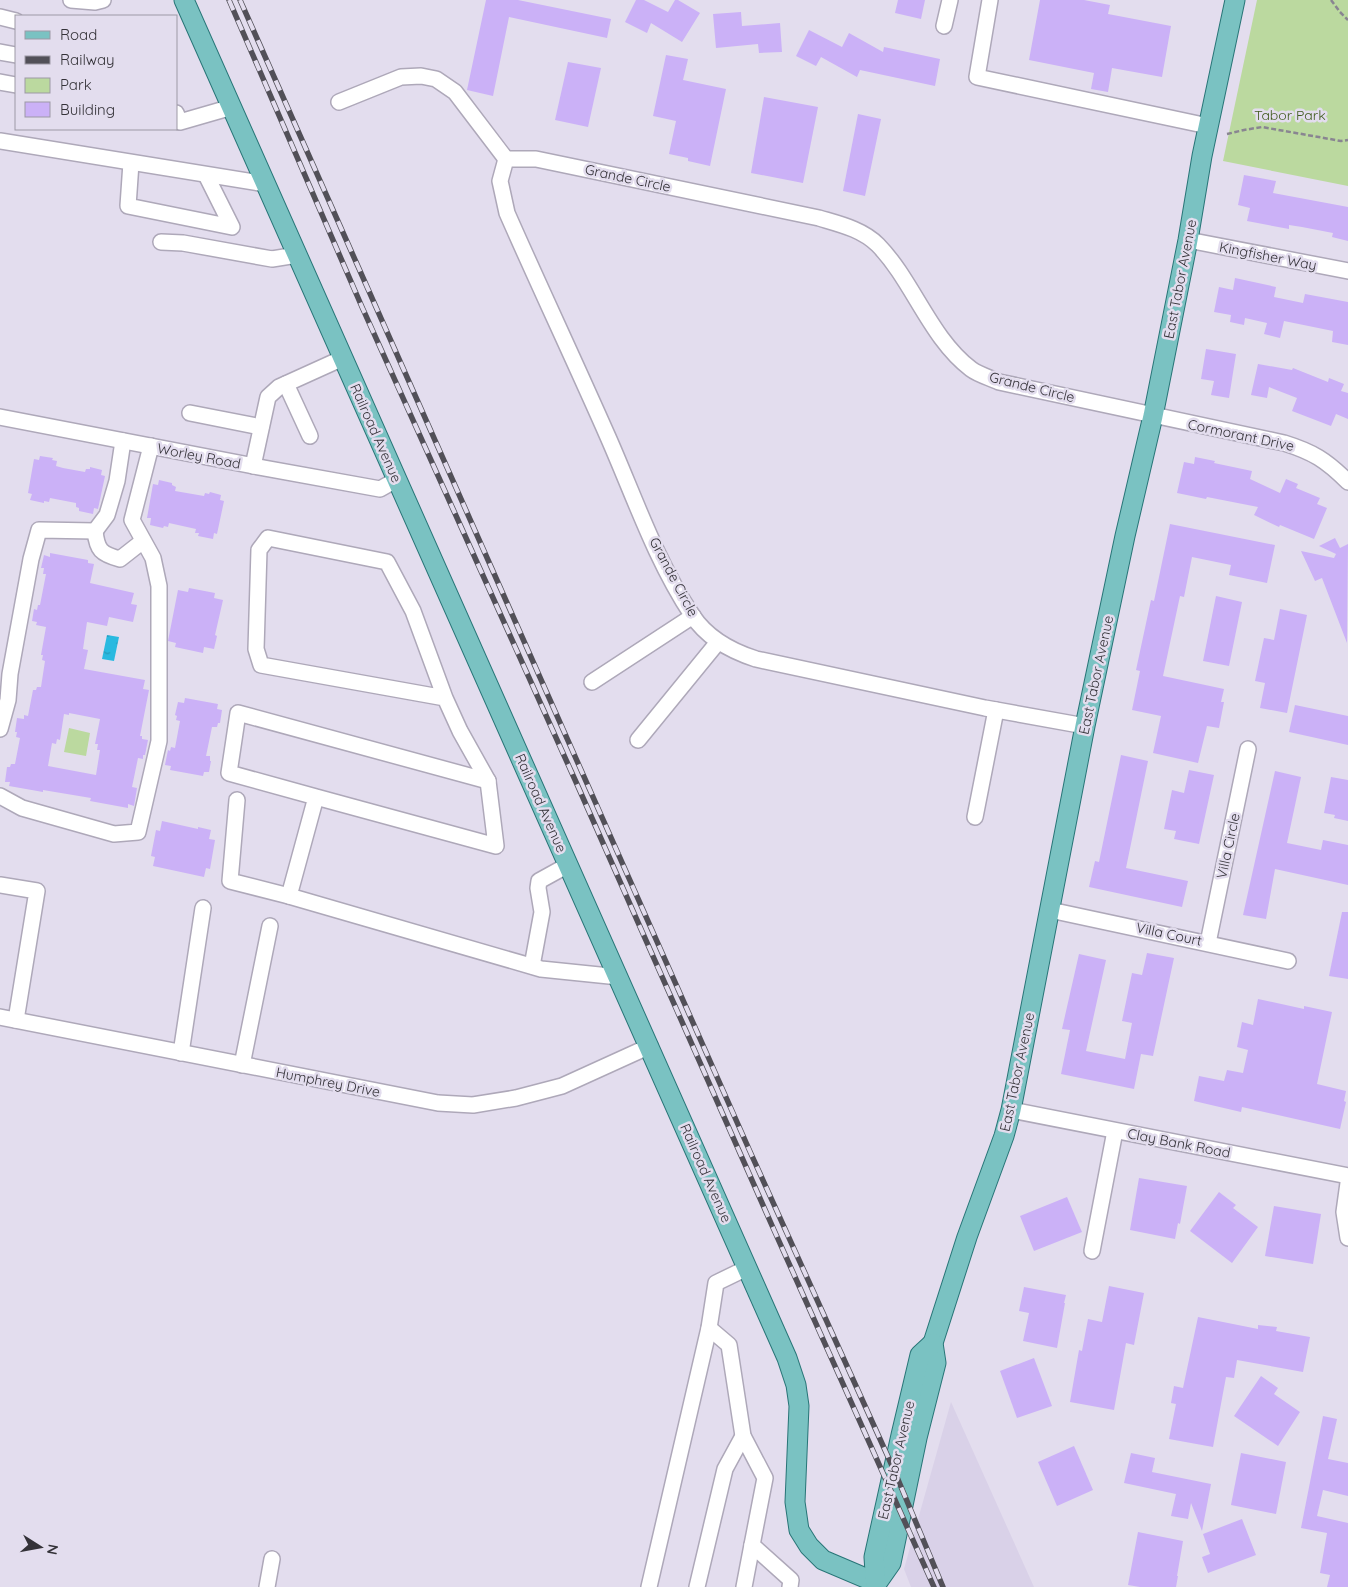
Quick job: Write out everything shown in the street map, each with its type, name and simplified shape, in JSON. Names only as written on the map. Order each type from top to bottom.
[{"type":"main road","name":"Railroad Avenue","points":[[184,0],[787,1358],[796,1385],[799,1406],[795,1502],[799,1530],[809,1546],[823,1560],[879,1586]]},
{"type":"main road","name":"East Tabor Avenue","points":[[879,1586],[890,1563],[917,1438],[936,1363],[933,1343],[967,1237],[1004,1136],[1010,1110],[1085,726],[1125,536],[1153,416],[1188,240],[1208,126],[1235,0]]},
{"type":"street","points":[[71,0],[95,2],[103,0]]},
{"type":"street","points":[[944,26],[950,0]]},
{"type":"street","points":[[990,0],[977,77],[1208,126]]},
{"type":"street","points":[[0,17],[15,21]]},
{"type":"street","points":[[0,52],[15,54]]},
{"type":"street","points":[[339,102],[401,76],[422,76],[436,79],[455,92],[490,141],[506,159]]},
{"type":"street","points":[[0,82],[15,85]]},
{"type":"street","points":[[178,117],[180,122],[232,107]]},
{"type":"street","points":[[0,141],[266,184]]},
{"type":"street","name":"Grande Circle","points":[[1085,726],[996,710],[756,659],[737,653],[718,642],[693,616],[662,561],[595,406],[507,213],[500,181],[506,159],[536,159],[819,218],[855,229],[877,244],[894,265],[946,343],[972,370],[999,382],[1153,416]]},
{"type":"street","points":[[131,163],[128,206],[232,228],[206,175]]},
{"type":"street","name":"Kingfisher Way","points":[[1188,240],[1348,271]]},
{"type":"street","points":[[161,242],[183,243],[272,259],[297,255]]},
{"type":"street","points":[[253,466],[268,397],[279,387],[343,358]]},
{"type":"street","points":[[286,384],[310,436]]},
{"type":"street","points":[[190,413],[261,427]]},
{"type":"street","name":"Cormorant Drive","points":[[1153,416],[1284,443],[1308,451],[1332,466],[1348,482]]},
{"type":"street","name":"Worley Road","points":[[0,417],[380,489],[396,480]]},
{"type":"street","points":[[123,441],[117,481],[107,515],[95,531],[97,546],[106,555],[120,559],[143,541]]},
{"type":"street","points":[[0,796],[22,808],[114,834],[138,832],[159,741],[160,586],[153,558],[132,520],[151,446]]},
{"type":"street","points":[[0,729],[8,700],[10,674],[31,559],[39,530],[95,531]]},
{"type":"street","points":[[445,698],[261,665],[256,649],[259,550],[268,538],[387,562],[413,611],[445,698],[460,731],[488,781],[496,846],[229,773],[238,713],[488,781]]},
{"type":"street","points":[[592,682],[693,616]]},
{"type":"street","points":[[638,740],[718,642]]},
{"type":"street","points":[[975,817],[996,710]]},
{"type":"street","name":"Villa Circle","points":[[1208,943],[1248,749]]},
{"type":"street","points":[[289,896],[316,797]]},
{"type":"street","points":[[237,800],[230,881],[289,896],[540,969],[619,977]]},
{"type":"street","points":[[532,966],[542,912],[538,888],[539,881],[568,865]]},
{"type":"street","points":[[0,885],[37,891],[16,1020]]},
{"type":"street","points":[[181,1053],[203,908]]},
{"type":"street","name":"Villa Court","points":[[1050,910],[1288,961]]},
{"type":"street","points":[[242,1065],[270,926]]},
{"type":"street","name":"Humphrey Drive","points":[[0,1017],[438,1103],[473,1105],[516,1098],[562,1086],[650,1046]]},
{"type":"street","name":"Clay Bank Road","points":[[1010,1110],[1348,1176]]},
{"type":"street","points":[[1092,1251],[1116,1131]]},
{"type":"street","points":[[1348,1183],[1344,1212],[1348,1238]]},
{"type":"street","points":[[650,1587],[709,1328],[716,1283],[747,1268]]},
{"type":"street","points":[[709,1328],[729,1345],[743,1436],[765,1478],[744,1587]]},
{"type":"street","points":[[697,1587],[725,1469],[743,1436]]},
{"type":"street","points":[[752,1545],[791,1580],[790,1587]]},
{"type":"street","points":[[267,1587],[272,1559]]},
{"type":"path","points":[[1331,0],[1348,20]]},
{"type":"path","points":[[1227,134],[1262,127],[1341,141],[1348,140]]},
{"type":"shaded area","points":[[951,1402],[1034,1587],[911,1587],[904,1569]]},
{"type":"green space","name":"Tabor Park","points":[[1257,0],[1348,0],[1348,186],[1223,161]]},
{"type":"green space","points":[[69,728],[90,733],[86,756],[64,752]]},
{"type":"water","points":[[107,635],[119,637],[114,661],[102,659]]},
{"type":"building","points":[[486,0],[518,0],[611,19],[607,38],[509,17],[493,96],[467,90]]},
{"type":"building","points":[[636,0],[644,0],[668,12],[675,0],[678,0],[700,13],[682,42],[651,23],[647,33],[625,22]]},
{"type":"building","points":[[898,0],[925,0],[921,19],[895,13]]},
{"type":"building","points":[[1040,0],[1084,0],[1110,5],[1108,14],[1171,26],[1162,77],[1112,68],[1108,92],[1091,89],[1094,73],[1029,60]]},
{"type":"building","points":[[741,12],[742,26],[780,23],[782,52],[759,53],[758,44],[716,48],[713,14]]},
{"type":"building","points":[[809,30],[842,47],[849,33],[883,52],[884,47],[940,59],[935,86],[860,70],[857,77],[821,57],[816,66],[796,56]]},
{"type":"building","points":[[666,55],[688,59],[683,80],[726,89],[710,166],[669,154],[676,121],[653,116]]},
{"type":"building","points":[[568,62],[601,68],[588,127],[555,120]]},
{"type":"building","points":[[764,97],[818,107],[803,183],[751,173]]},
{"type":"building","points":[[858,114],[881,119],[865,196],[843,191]]},
{"type":"building","points":[[1244,175],[1276,181],[1273,193],[1348,207],[1348,241],[1332,237],[1333,233],[1289,225],[1289,229],[1247,221],[1250,208],[1238,205]]},
{"type":"building","points":[[1235,278],[1276,287],[1274,297],[1303,303],[1305,294],[1348,302],[1348,345],[1332,342],[1333,331],[1284,321],[1280,338],[1264,334],[1267,323],[1245,318],[1244,325],[1230,322],[1231,315],[1214,312],[1219,287],[1233,290]]},
{"type":"building","points":[[1206,349],[1236,354],[1229,398],[1211,395],[1214,381],[1201,379]]},
{"type":"building","points":[[1258,364],[1292,370],[1293,368],[1328,382],[1329,378],[1344,384],[1341,391],[1348,393],[1348,419],[1336,414],[1331,426],[1292,411],[1297,398],[1269,387],[1267,398],[1251,395]]},
{"type":"building","points":[[40,456],[53,458],[52,460],[57,461],[56,466],[63,468],[85,472],[90,467],[102,470],[101,475],[105,476],[98,509],[94,508],[93,514],[79,511],[76,503],[50,498],[49,502],[44,501],[44,503],[30,500],[32,494],[28,493],[34,459],[39,460]]},
{"type":"building","points":[[1195,457],[1252,471],[1250,479],[1280,493],[1286,479],[1298,484],[1296,488],[1320,498],[1317,504],[1327,508],[1314,539],[1280,525],[1279,527],[1254,515],[1258,507],[1177,493],[1184,462],[1194,464]]},
{"type":"building","points":[[159,480],[172,483],[176,487],[175,491],[204,496],[205,493],[209,494],[210,492],[221,495],[220,500],[224,501],[217,534],[214,533],[213,539],[198,536],[199,533],[195,533],[196,529],[169,523],[168,527],[164,526],[163,528],[150,525],[151,518],[147,518],[153,484],[158,485]]},
{"type":"building","points":[[1170,524],[1275,545],[1267,583],[1229,575],[1231,565],[1192,557],[1184,597],[1180,596],[1163,676],[1224,689],[1221,702],[1224,702],[1219,728],[1207,726],[1198,763],[1153,753],[1161,716],[1132,710],[1140,671],[1136,670],[1151,600],[1154,601]]},
{"type":"building","points":[[1335,538],[1340,548],[1348,544],[1347,643],[1322,578],[1315,581],[1301,551],[1334,558],[1336,554],[1319,546]]},
{"type":"building","points":[[50,553],[88,560],[88,563],[94,564],[90,583],[134,593],[131,604],[137,605],[133,622],[109,617],[107,626],[87,622],[83,649],[88,650],[84,669],[145,680],[143,689],[149,690],[140,736],[142,736],[142,739],[148,740],[143,759],[138,758],[132,787],[137,788],[134,806],[128,804],[128,808],[90,801],[91,798],[9,786],[10,782],[5,782],[7,767],[15,764],[20,738],[16,737],[17,732],[15,732],[17,718],[24,719],[24,715],[28,716],[33,690],[41,687],[45,661],[42,660],[43,655],[41,655],[46,627],[36,625],[37,622],[32,621],[34,609],[37,610],[38,605],[40,605],[46,574],[43,574],[44,568],[41,568],[44,555],[50,557]],"holes":[[[69,713],[100,719],[95,744],[98,744],[97,750],[100,750],[96,775],[48,766],[52,743],[56,744],[57,739],[60,740],[64,714],[69,715]]]},
{"type":"building","points":[[189,588],[215,593],[214,598],[223,600],[215,635],[217,636],[214,649],[204,647],[203,653],[175,647],[176,643],[168,641],[178,590],[188,592]]},
{"type":"building","points":[[1216,596],[1242,602],[1229,666],[1203,661]]},
{"type":"building","points":[[1280,609],[1307,615],[1287,713],[1260,708],[1265,683],[1255,681],[1264,638],[1274,640]]},
{"type":"building","points":[[185,698],[218,704],[217,709],[222,710],[220,723],[218,723],[217,727],[212,727],[206,756],[210,756],[211,761],[209,772],[204,772],[203,776],[170,770],[171,766],[165,765],[168,750],[170,751],[171,747],[175,748],[180,721],[176,720],[177,716],[175,715],[178,702],[184,703]]},
{"type":"building","points":[[1295,705],[1348,716],[1348,745],[1289,732]]},
{"type":"building","points":[[1121,755],[1148,761],[1126,868],[1188,881],[1182,907],[1089,887],[1095,861],[1099,862]]},
{"type":"building","points":[[1189,770],[1214,775],[1199,844],[1174,839],[1176,831],[1164,829],[1172,790],[1184,793]]},
{"type":"building","points":[[1275,771],[1301,777],[1287,843],[1321,850],[1323,840],[1348,845],[1348,885],[1275,869],[1266,919],[1243,915]]},
{"type":"building","points":[[1331,777],[1348,780],[1348,821],[1334,818],[1335,815],[1324,813]]},
{"type":"building","points":[[162,821],[211,830],[209,839],[215,840],[210,869],[206,868],[204,877],[153,866],[155,857],[151,856],[156,830],[160,831]]},
{"type":"building","points":[[1342,912],[1348,912],[1348,979],[1329,976]]},
{"type":"building","points":[[1147,953],[1174,958],[1153,1056],[1141,1054],[1134,1089],[1061,1074],[1070,1030],[1062,1029],[1079,954],[1106,960],[1086,1051],[1125,1059],[1132,1023],[1122,1021],[1132,973],[1142,975]]},
{"type":"building","points":[[1258,999],[1304,1009],[1304,1006],[1332,1012],[1317,1084],[1346,1091],[1344,1101],[1346,1102],[1340,1129],[1242,1107],[1241,1112],[1194,1101],[1199,1076],[1224,1081],[1227,1070],[1243,1073],[1248,1050],[1237,1047],[1242,1022],[1253,1025]]},
{"type":"building","points":[[1139,1178],[1187,1186],[1180,1224],[1178,1223],[1175,1239],[1130,1230]]},
{"type":"building","points":[[1219,1192],[1236,1205],[1233,1208],[1258,1227],[1232,1263],[1190,1231]]},
{"type":"building","points":[[1067,1197],[1082,1232],[1034,1251],[1020,1216]]},
{"type":"building","points":[[1274,1206],[1321,1214],[1313,1264],[1265,1256]]},
{"type":"building","points":[[1109,1286],[1144,1293],[1134,1345],[1126,1343],[1114,1410],[1070,1402],[1079,1350],[1082,1351],[1088,1319],[1102,1322]]},
{"type":"building","points":[[1024,1287],[1066,1295],[1057,1348],[1023,1341],[1029,1313],[1019,1311]]},
{"type":"building","points":[[1198,1317],[1258,1329],[1258,1325],[1277,1327],[1276,1331],[1310,1337],[1303,1372],[1237,1360],[1234,1378],[1226,1377],[1213,1447],[1169,1439],[1176,1404],[1171,1403],[1174,1386],[1183,1388]]},
{"type":"building","points":[[1034,1358],[1052,1406],[1017,1418],[1000,1371]]},
{"type":"building","points":[[1261,1376],[1278,1388],[1274,1394],[1300,1412],[1278,1446],[1234,1416]]},
{"type":"building","points":[[1323,1416],[1337,1419],[1328,1459],[1348,1463],[1348,1496],[1323,1490],[1317,1516],[1348,1523],[1348,1587],[1327,1587],[1330,1575],[1320,1573],[1327,1533],[1301,1528]]},
{"type":"building","points":[[1074,1446],[1093,1490],[1057,1506],[1038,1462]]},
{"type":"building","points":[[1131,1453],[1155,1458],[1152,1472],[1211,1484],[1202,1531],[1191,1503],[1188,1519],[1171,1516],[1176,1494],[1124,1483]]},
{"type":"building","points":[[1241,1453],[1286,1462],[1276,1514],[1231,1505]]},
{"type":"building","points":[[1242,1519],[1256,1555],[1208,1573],[1202,1557],[1210,1554],[1203,1534]]},
{"type":"building","points":[[1138,1532],[1183,1541],[1176,1587],[1128,1585]]},
{"type":"railway","points":[[229,0],[362,307],[576,782],[934,1587]]},
{"type":"railway","points":[[240,0],[752,1156],[894,1470],[943,1587]]}]
